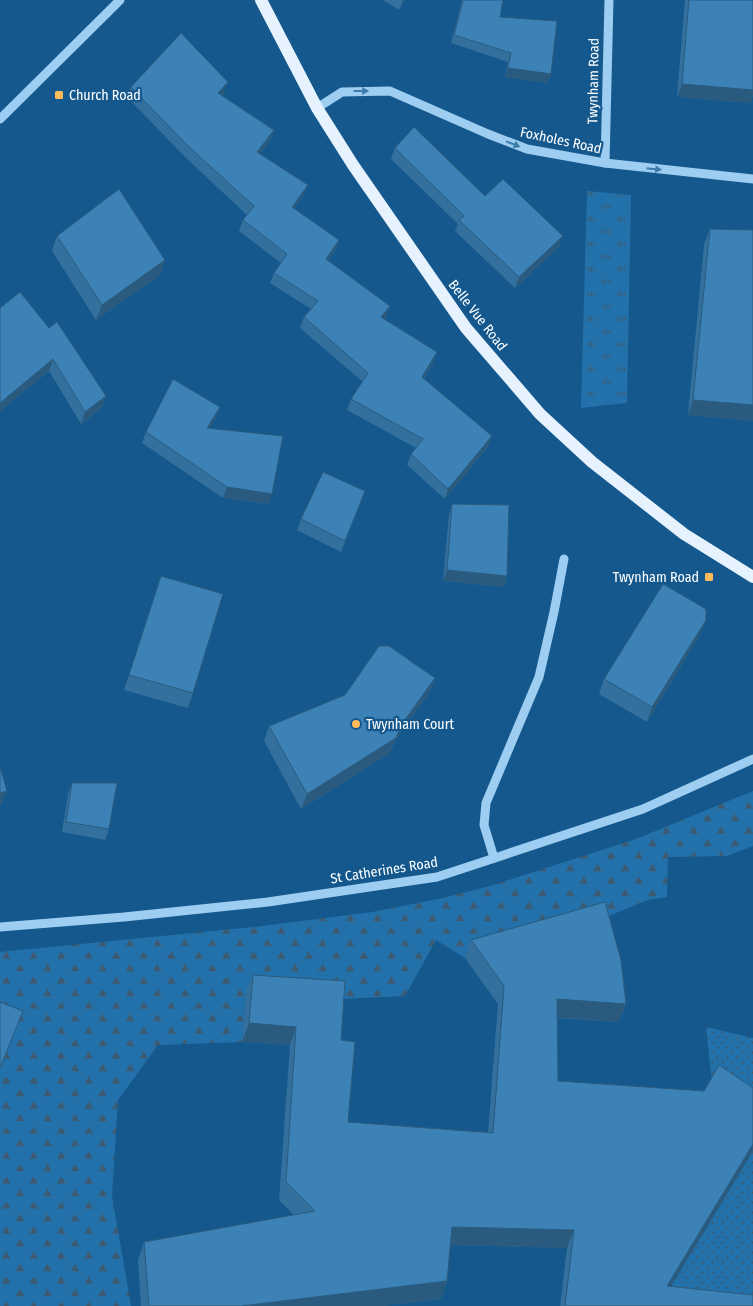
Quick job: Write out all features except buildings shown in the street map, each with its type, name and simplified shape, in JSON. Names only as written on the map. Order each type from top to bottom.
[{"type":"main road","name":"Belle Vue Road","points":[[261,0],[318,108],[353,165],[466,328],[540,414],[592,462],[684,534],[753,577]]},
{"type":"street","points":[[0,119],[120,0]]},
{"type":"street","name":"Twynham Road","points":[[605,164],[609,0]]},
{"type":"street","name":"Foxholes Road","points":[[318,108],[342,92],[390,91],[527,149],[605,164],[753,179]]},
{"type":"street","points":[[494,858],[484,825],[486,803],[538,678],[554,612],[564,559]]},
{"type":"street","name":"St Catherines Road","points":[[0,927],[124,917],[268,902],[438,877],[643,809],[753,759]]},
{"type":"green space","points":[[587,191],[631,195],[627,403],[581,408]]},
{"type":"green space","points":[[753,791],[753,846],[727,856],[668,857],[667,897],[648,900],[599,920],[465,958],[436,940],[405,996],[339,999],[246,993],[242,1042],[158,1045],[118,1100],[112,1196],[131,1306],[0,1306],[0,952],[263,926],[372,912],[443,898],[490,886],[636,839]]},
{"type":"green space","points":[[706,1027],[753,1038],[753,1111],[712,1083]]},
{"type":"green space","points":[[753,1151],[753,1306],[675,1305],[672,1285]]},
{"type":"place","name":"Church Road","points":[[59,95]]},
{"type":"place","name":"Twynham Road","points":[[709,577]]},
{"type":"place","name":"Twynham Court","points":[[356,724]]}]
